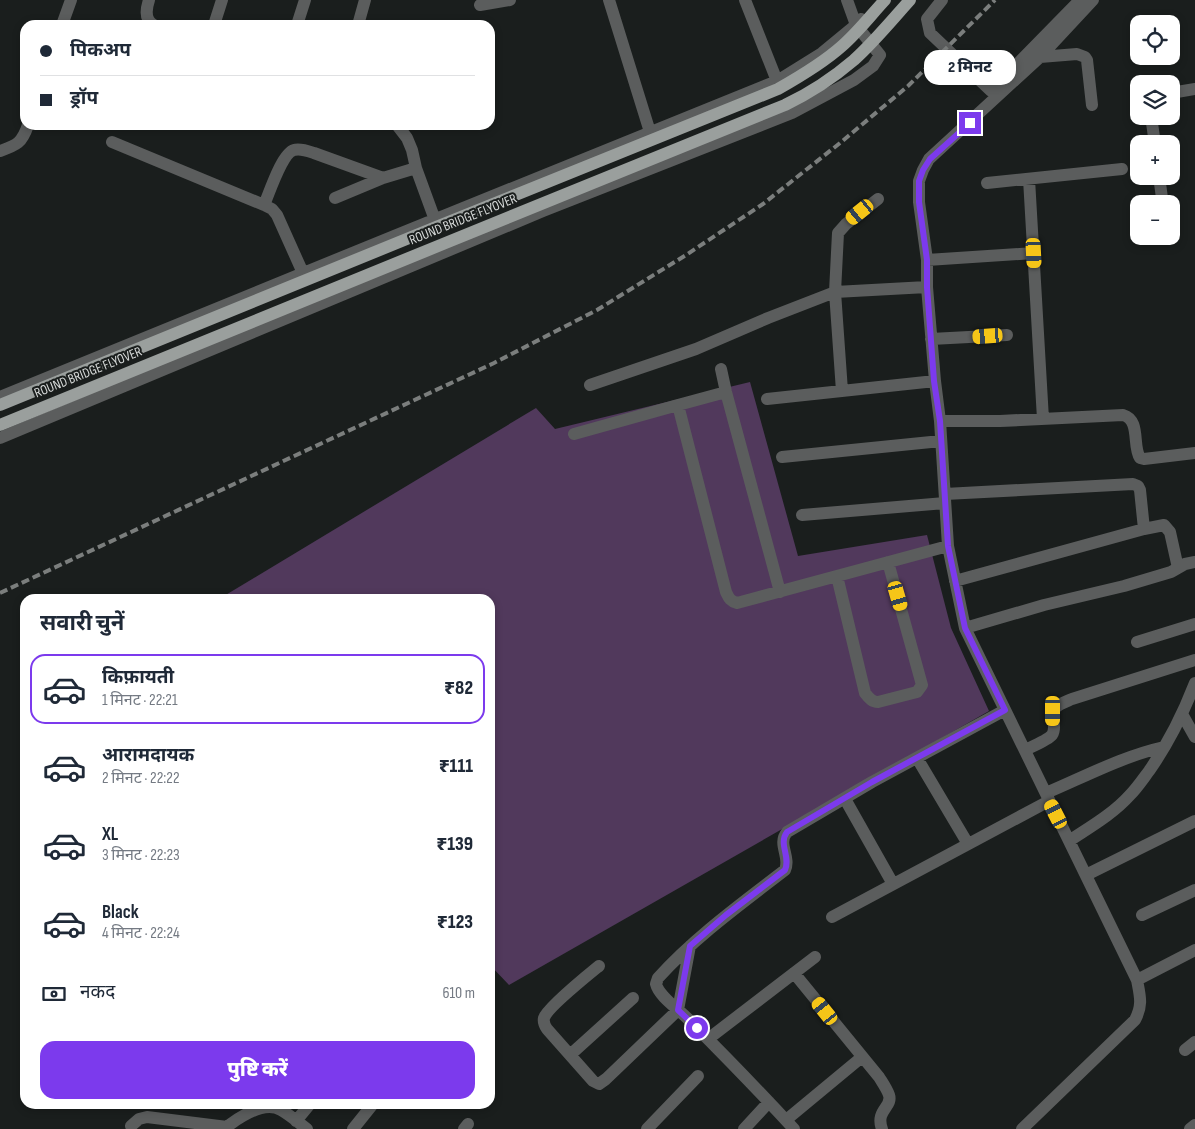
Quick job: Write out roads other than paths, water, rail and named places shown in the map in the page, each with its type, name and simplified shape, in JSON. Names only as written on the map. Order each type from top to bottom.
[{"type":"main road","name":"ROUND BRIDGE FLYOVER","points":[[0,405],[436,226],[778,89],[823,62],[843,45],[885,0]]},
{"type":"main road","name":"ROUND BRIDGE FLYOVER","points":[[0,425],[785,105],[804,96],[834,77],[855,59],[910,0]]},
{"type":"street","points":[[64,20],[71,0]]},
{"type":"street","points":[[148,20],[146,9],[149,0]]},
{"type":"street","points":[[216,20],[222,0]]},
{"type":"street","points":[[299,20],[305,0]]},
{"type":"street","points":[[359,20],[365,0]]},
{"type":"street","points":[[480,5],[510,0]]},
{"type":"street","points":[[609,0],[650,132]]},
{"type":"street","points":[[745,0],[777,81]]},
{"type":"street","points":[[0,438],[543,211],[792,113],[854,80],[873,66],[880,56],[856,25],[847,0]]},
{"type":"street","points":[[0,397],[777,81],[818,57],[856,25],[877,0]]},
{"type":"street","points":[[942,0],[927,19],[930,32],[991,91],[1080,0]]},
{"type":"street","points":[[1024,1128],[1135,1020],[1141,1002],[1137,980],[965,628],[948,546],[940,421],[934,381],[927,287],[927,260],[919,202],[919,181],[930,159],[1040,58],[1093,0]]},
{"type":"street","points":[[1040,58],[1076,54],[1085,57],[1087,60],[1092,105]]},
{"type":"street","points":[[1180,92],[1195,89]]},
{"type":"street","points":[[0,151],[20,140],[26,130]]},
{"type":"street","points":[[401,130],[412,150],[416,168],[434,220]]},
{"type":"street","points":[[112,142],[272,209],[277,215],[303,273]]},
{"type":"street","points":[[264,205],[282,163],[288,153],[294,150],[314,153],[383,178]]},
{"type":"street","points":[[335,198],[383,178],[416,168]]},
{"type":"street","points":[[987,183],[1122,169]]},
{"type":"street","points":[[1029,179],[1043,419]]},
{"type":"street","points":[[842,391],[835,292],[838,233],[846,224],[878,199]]},
{"type":"street","points":[[927,260],[1034,253]]},
{"type":"street","points":[[590,385],[696,349],[835,292],[927,287]]},
{"type":"street","points":[[931,339],[1006,335]]},
{"type":"street","points":[[721,369],[780,592]]},
{"type":"street","points":[[767,399],[934,381]]},
{"type":"street","points":[[574,434],[726,392]]},
{"type":"street","points":[[678,405],[726,592],[732,602],[737,603],[780,592],[948,546]]},
{"type":"street","points":[[940,421],[1000,421],[1124,415],[1132,420],[1140,458],[1195,454]]},
{"type":"street","points":[[782,457],[941,441]]},
{"type":"street","points":[[802,515],[945,499],[1133,484],[1138,486],[1140,490],[1144,529]]},
{"type":"street","points":[[955,580],[1160,525],[1164,525],[1170,532],[1178,568]]},
{"type":"street","points":[[837,576],[865,693],[870,700],[878,702],[917,692],[922,685],[888,562]]},
{"type":"street","points":[[965,628],[1044,605],[1124,586],[1171,572],[1185,564],[1195,562]]},
{"type":"street","points":[[1137,642],[1195,624]]},
{"type":"street","points":[[1025,750],[1053,734],[1053,711],[1059,704],[1195,660]]},
{"type":"street","points":[[1069,841],[1098,822],[1130,795],[1142,781],[1182,714],[1195,683]]},
{"type":"street","points":[[862,1057],[790,1124],[708,1039],[659,992],[656,984],[658,978],[690,946],[726,915],[785,870],[788,861],[783,843],[787,832],[872,782],[1005,710]]},
{"type":"street","points":[[1182,714],[1195,737]]},
{"type":"street","points":[[832,917],[968,844],[1047,797],[1124,760],[1164,747]]},
{"type":"street","points":[[917,758],[968,844]]},
{"type":"street","points":[[844,799],[893,884]]},
{"type":"street","points":[[1086,875],[1195,821]]},
{"type":"street","points":[[1142,916],[1195,890]]},
{"type":"street","points":[[598,966],[546,1014],[544,1024],[593,1081],[601,1083],[678,1010],[690,946]]},
{"type":"street","points":[[1137,980],[1195,950]]},
{"type":"street","points":[[708,1039],[815,956]]},
{"type":"street","points":[[794,973],[878,1077],[890,1097],[889,1103],[880,1115],[882,1129]]},
{"type":"street","points":[[570,1055],[633,998]]},
{"type":"street","points":[[1185,1050],[1195,1042]]},
{"type":"street","points":[[647,1129],[698,1076]]},
{"type":"street","points":[[744,1129],[769,1102]]},
{"type":"street","points":[[132,1128],[139,1120],[147,1117],[225,1128],[236,1119],[261,1109]]},
{"type":"street","points":[[278,1109],[307,1129]]},
{"type":"street","points":[[296,1121],[306,1109]]},
{"type":"street","points":[[353,1129],[369,1109]]},
{"type":"railway","points":[[0,593],[494,363],[597,310],[686,255],[763,204],[908,86],[995,0]]}]
